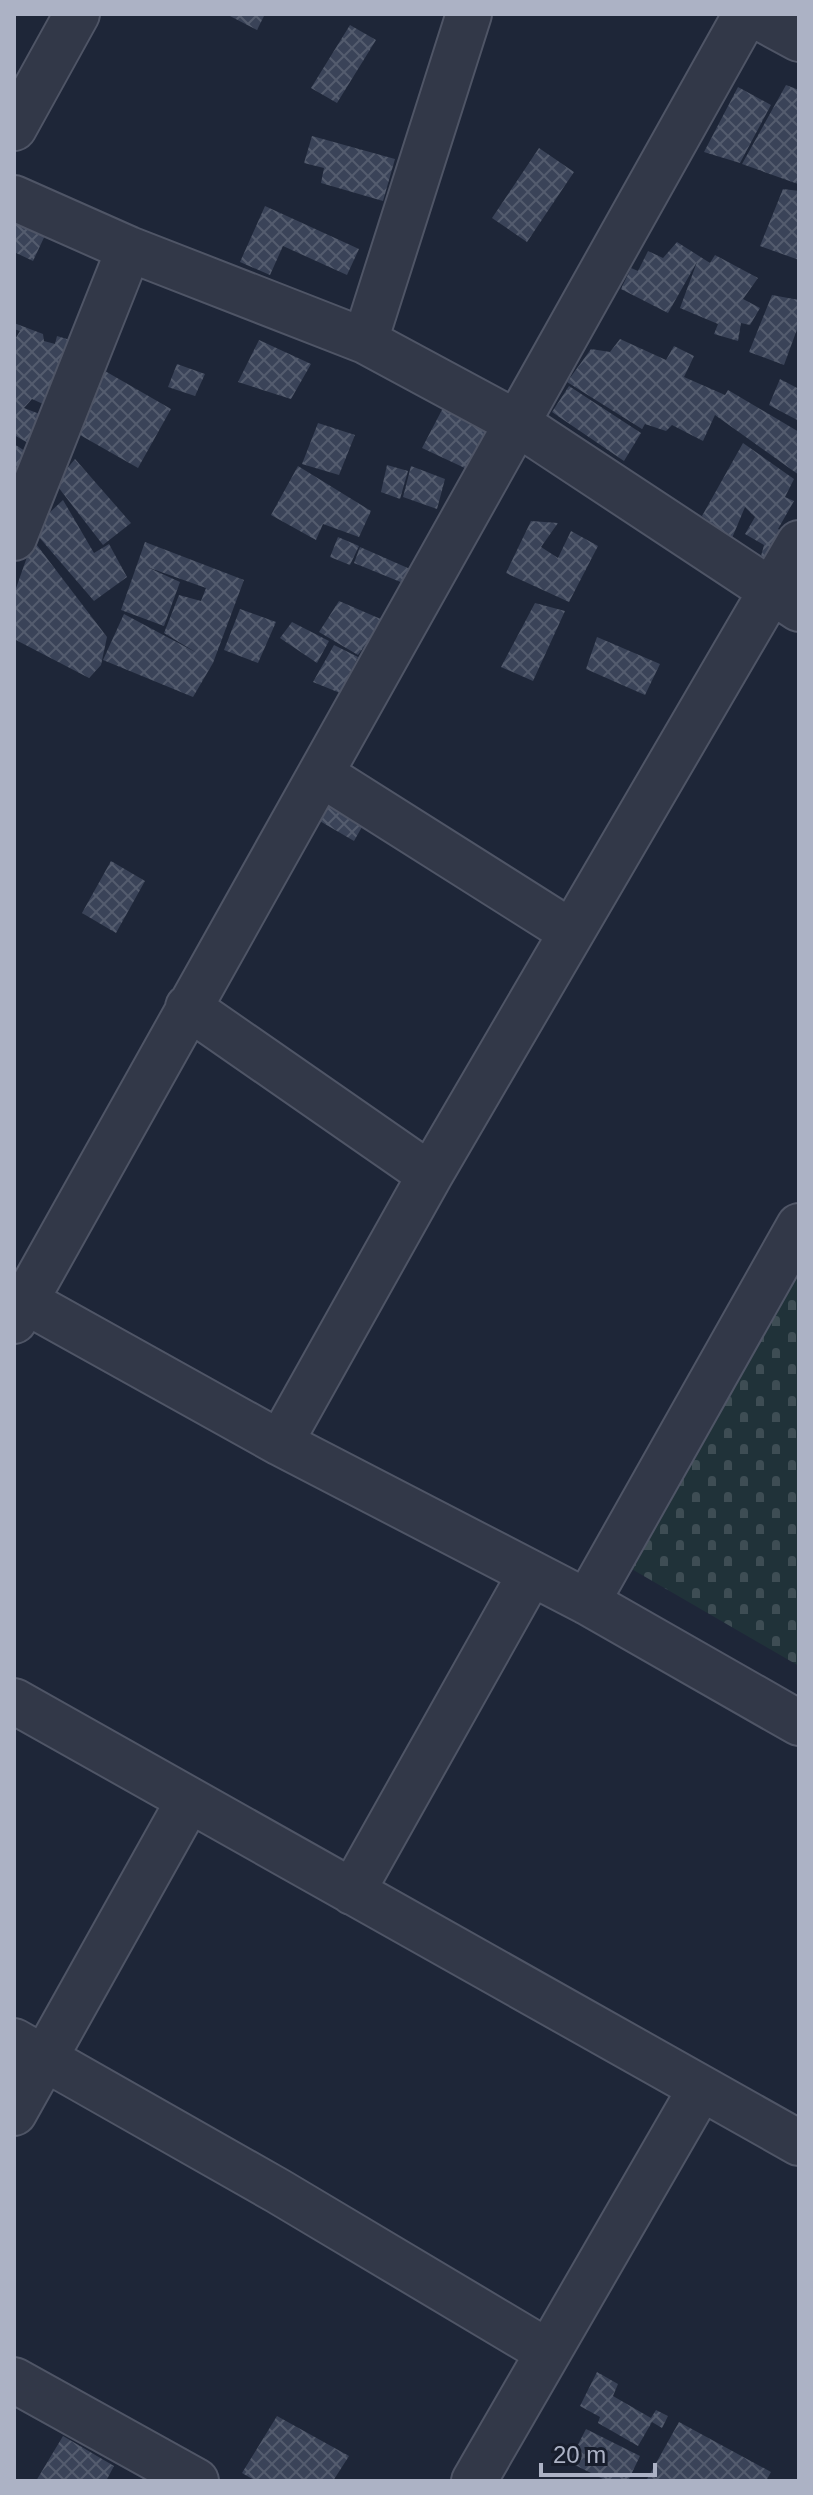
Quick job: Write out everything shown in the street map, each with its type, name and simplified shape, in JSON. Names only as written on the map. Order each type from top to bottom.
[{"type":"street","points":[[14,128],[77,14]]},
{"type":"street","points":[[365,341],[469,14]]},
{"type":"street","points":[[746,14],[20,1311],[587,1602],[799,1723]]},
{"type":"street","points":[[753,14],[799,39]]},
{"type":"street","points":[[14,198],[129,249],[365,341],[517,423],[786,600]]},
{"type":"street","points":[[14,538],[129,249]]},
{"type":"street","points":[[280,1443],[571,932],[786,600],[799,543]]},
{"type":"street","points":[[321,774],[571,932]]},
{"type":"street","points":[[188,1007],[430,1175]]},
{"type":"street","points":[[587,1602],[799,1226]]},
{"type":"street","points":[[352,1892],[531,1573]]},
{"type":"street","points":[[14,1701],[799,2143]]},
{"type":"street","points":[[14,2113],[29,2049],[189,1800]]},
{"type":"street","points":[[29,2049],[548,2352]]},
{"type":"street","points":[[474,2481],[701,2088]]},
{"type":"street","points":[[14,2380],[146,2469],[196,2481]]},
{"type":"green space","points":[[799,1266],[799,1666],[623,1564]]},
{"type":"building","points":[[226,14],[265,14],[257,30]]},
{"type":"building","points":[[350,25],[376,40],[337,103],[311,88]]},
{"type":"building","points":[[786,85],[799,90],[798,184],[742,164]]},
{"type":"building","points":[[738,87],[771,105],[740,163],[704,152]]},
{"type":"building","points":[[312,136],[395,159],[383,201],[321,183],[324,168],[304,163]]},
{"type":"building","points":[[539,148],[574,172],[527,242],[492,218]]},
{"type":"building","points":[[783,189],[799,191],[799,260],[760,246]]},
{"type":"building","points":[[265,206],[359,249],[347,275],[283,246],[270,275],[240,262]]},
{"type":"building","points":[[14,216],[48,229],[33,261],[14,252]]},
{"type":"building","points":[[677,242],[710,263],[715,255],[758,278],[743,299],[760,308],[750,325],[741,323],[738,341],[714,334],[718,324],[680,308],[697,262],[668,313],[621,289],[631,268],[638,271],[648,251],[663,258]]},
{"type":"building","points":[[772,295],[799,300],[799,324],[784,365],[749,352]]},
{"type":"building","points":[[14,323],[43,334],[44,341],[55,344],[57,336],[83,344],[54,409],[32,399],[24,408],[50,418],[37,448],[14,435],[14,341],[20,331],[14,329]]},
{"type":"building","points":[[620,339],[666,360],[674,346],[694,356],[684,377],[725,395],[728,390],[799,432],[799,475],[715,415],[703,441],[672,425],[666,431],[645,424],[642,429],[567,382],[591,349],[610,352]]},
{"type":"building","points":[[259,340],[311,364],[291,399],[238,382]]},
{"type":"building","points":[[177,364],[205,374],[195,396],[168,387]]},
{"type":"building","points":[[105,371],[171,409],[138,468],[80,435]]},
{"type":"building","points":[[780,379],[799,389],[799,421],[769,405]]},
{"type":"building","points":[[569,386],[641,433],[624,461],[552,412]]},
{"type":"building","points":[[444,406],[489,424],[469,470],[422,448]]},
{"type":"building","points":[[318,423],[355,435],[339,475],[302,464]]},
{"type":"building","points":[[743,443],[794,479],[785,497],[794,501],[778,529],[793,536],[774,562],[761,556],[764,545],[745,534],[755,517],[745,507],[732,538],[702,516]]},
{"type":"building","points":[[14,444],[33,456],[21,479],[14,476]]},
{"type":"building","points":[[75,459],[131,523],[103,545],[55,483]]},
{"type":"building","points":[[387,465],[408,471],[400,499],[381,492]]},
{"type":"building","points":[[298,466],[371,511],[359,537],[323,524],[316,540],[271,515]]},
{"type":"building","points":[[411,466],[445,479],[437,509],[403,497]]},
{"type":"building","points":[[63,500],[94,553],[109,544],[127,577],[94,601],[32,529]]},
{"type":"building","points":[[531,521],[558,523],[541,547],[558,558],[571,531],[598,546],[569,602],[506,573]]},
{"type":"building","points":[[338,537],[359,546],[350,565],[330,557]]},
{"type":"building","points":[[33,540],[107,637],[101,665],[89,678],[14,639],[14,594]]},
{"type":"building","points":[[145,542],[244,580],[213,663],[193,697],[103,660],[124,614],[197,653],[164,633],[179,595],[201,601],[206,588],[147,567],[180,582],[164,626],[121,610]]},
{"type":"building","points":[[360,547],[410,569],[403,583],[354,563]]},
{"type":"building","points":[[339,601],[383,620],[358,655],[319,632]]},
{"type":"building","points":[[535,603],[565,611],[533,681],[501,667]]},
{"type":"building","points":[[240,609],[276,622],[258,663],[224,650]]},
{"type":"building","points":[[292,622],[329,641],[317,663],[280,638]]},
{"type":"building","points":[[597,637],[660,664],[645,695],[586,669]]},
{"type":"building","points":[[334,645],[358,657],[340,693],[313,682]]},
{"type":"building","points":[[330,799],[366,820],[354,841],[318,820]]},
{"type":"building","points":[[111,861],[145,881],[116,933],[82,913]]},
{"type":"building","points":[[597,2372],[618,2384],[613,2396],[651,2418],[656,2410],[668,2416],[662,2428],[652,2422],[638,2446],[598,2423],[600,2417],[580,2406]]},
{"type":"building","points":[[277,2416],[349,2456],[333,2481],[256,2481],[242,2473]]},
{"type":"building","points":[[679,2422],[771,2472],[766,2481],[646,2481]]},
{"type":"building","points":[[586,2429],[640,2456],[628,2481],[607,2481],[569,2462]]},
{"type":"building","points":[[63,2436],[114,2466],[106,2481],[36,2481]]}]
